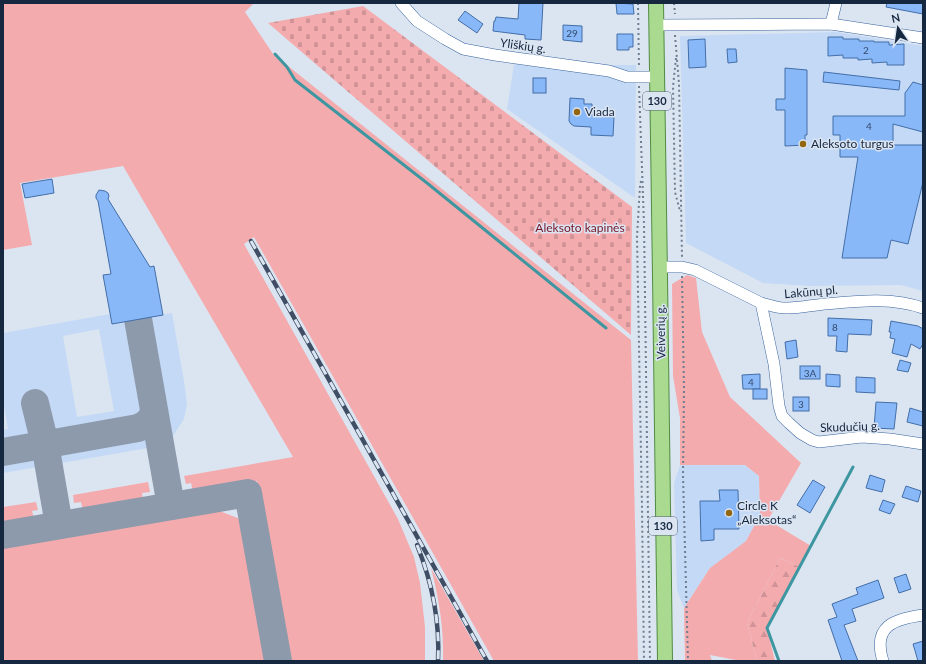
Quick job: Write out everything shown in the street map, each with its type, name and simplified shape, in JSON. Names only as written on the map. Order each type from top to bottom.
[{"type":"main road","name":"Veiverių g.","points":[[656,3],[665,661]]},
{"type":"street","name":"Yliškių g.","points":[[401,3],[417,21],[463,49],[609,71],[627,76],[657,77]]},
{"type":"street","points":[[831,24],[836,3]]},
{"type":"street","points":[[656,25],[831,24],[923,38]]},
{"type":"street","name":"Lakūnų pl.","points":[[660,267],[695,270],[761,303],[772,306],[787,308],[856,301],[888,300],[912,304],[923,308]]},
{"type":"street","name":"Skudučių g.","points":[[761,303],[774,364],[779,406],[782,416],[800,433],[819,442],[862,437],[890,439],[923,444]]},
{"type":"street","points":[[883,661],[880,648],[881,638],[888,626],[897,621],[923,615]]},
{"type":"path","points":[[638,3],[644,224],[650,661]]},
{"type":"path","points":[[681,216],[675,192],[673,87],[676,53],[679,84],[684,389],[683,474],[688,661]]},
{"type":"path","points":[[642,178],[640,186],[637,237],[644,661]]},
{"type":"shaded area","name":"Aleksoto turgus","points":[[836,32],[923,46],[923,291],[901,285],[809,286],[763,283],[686,243],[680,36]]},
{"type":"shaded area","points":[[516,52],[611,65],[636,65],[635,198],[507,109]]},
{"type":"shaded area","points":[[172,313],[187,404],[184,419],[171,439],[160,446],[3,473],[3,430],[8,429],[3,400],[3,333],[110,314],[112,324]],"holes":[[[99,329],[114,411],[77,417],[63,336]]]},
{"type":"shaded area","points":[[680,465],[745,465],[759,476],[760,515],[746,541],[710,568],[684,608],[677,590],[674,483]]},
{"type":"green space","points":[[3,3],[254,3],[245,12],[273,54],[631,340],[638,661],[494,661],[254,237],[244,244],[398,519],[414,557],[420,583],[425,627],[425,661],[287,661],[257,481],[193,492],[191,483],[186,484],[184,476],[293,457],[123,166],[20,183],[32,245],[3,250]]},
{"type":"green space","name":"Aleksoto kapinės","points":[[363,6],[632,207],[631,335],[268,23]]},
{"type":"green space","points":[[687,275],[696,278],[702,332],[730,397],[801,463],[768,520],[811,546],[800,567],[780,558],[747,623],[757,661],[741,661],[710,655],[712,661],[685,661],[684,608],[710,568],[746,541],[760,515],[759,476],[745,465],[680,465],[680,418],[673,376],[672,284]]},
{"type":"green space","points":[[148,482],[150,492],[142,493],[143,500],[83,511],[81,502],[74,503],[73,495]]},
{"type":"green space","points":[[36,502],[38,510],[32,511],[34,519],[3,524],[3,507]]},
{"type":"green space","points":[[212,508],[245,521],[268,661],[3,661],[3,544]]},
{"type":"green space","points":[[780,558],[800,567],[767,628],[775,661],[757,661],[747,623]]},
{"type":"green space","points":[[431,568],[484,661],[443,661],[443,638],[440,614]]},
{"type":"building","points":[[519,3],[543,3],[541,40],[525,39],[525,35],[493,31],[496,17],[518,19]]},
{"type":"building","points":[[616,3],[633,4],[634,14],[617,14]]},
{"type":"building","points":[[887,3],[923,3],[923,14],[886,7]]},
{"type":"building","points":[[465,11],[483,24],[477,33],[458,20]]},
{"type":"building","points":[[563,25],[582,26],[582,42],[563,40]]},
{"type":"building","points":[[617,34],[633,34],[633,47],[629,47],[629,50],[617,50]]},
{"type":"building","points":[[828,37],[859,39],[859,41],[889,42],[889,45],[904,44],[904,65],[887,65],[887,62],[872,63],[872,59],[858,60],[858,58],[843,58],[843,55],[828,56]]},
{"type":"building","points":[[705,39],[706,67],[689,68],[688,40]]},
{"type":"building","points":[[727,49],[736,49],[737,62],[728,63]]},
{"type":"building","points":[[785,68],[807,70],[807,135],[805,135],[805,145],[785,146],[785,110],[776,110],[776,99],[785,99]]},
{"type":"building","points":[[824,72],[900,81],[899,90],[823,82]]},
{"type":"building","points":[[533,78],[546,78],[546,93],[533,93]]},
{"type":"building","points":[[913,82],[923,85],[923,132],[893,124],[893,145],[923,145],[923,182],[908,244],[891,240],[887,258],[842,258],[858,157],[840,157],[840,135],[833,135],[833,116],[905,116],[905,93]]},
{"type":"building","points":[[570,98],[584,99],[584,104],[592,104],[592,116],[614,117],[613,136],[591,135],[591,127],[574,126],[571,124],[569,121]]},
{"type":"building","points":[[52,179],[54,193],[25,198],[22,184]]},
{"type":"building","points":[[99,190],[108,193],[108,199],[150,267],[154,266],[163,315],[112,324],[103,275],[111,274],[98,201],[96,198]]},
{"type":"building","points":[[828,318],[872,320],[871,335],[848,334],[847,352],[836,351],[837,336],[828,336]]},
{"type":"building","points":[[891,321],[918,326],[923,329],[923,344],[920,349],[911,344],[907,357],[892,353],[895,339],[890,338],[891,332],[889,332]]},
{"type":"building","points":[[796,340],[798,357],[787,359],[785,342]]},
{"type":"building","points":[[900,360],[911,363],[908,372],[897,370]]},
{"type":"building","points":[[800,366],[820,366],[820,379],[800,379]]},
{"type":"building","points":[[760,374],[760,389],[743,389],[742,375]]},
{"type":"building","points":[[826,374],[840,375],[840,387],[826,386]]},
{"type":"building","points":[[856,377],[875,378],[875,393],[856,392]]},
{"type":"building","points":[[753,389],[767,389],[767,399],[753,399]]},
{"type":"building","points":[[793,397],[809,397],[809,411],[793,411]]},
{"type":"building","points":[[876,402],[897,403],[894,429],[874,428]]},
{"type":"building","points":[[910,408],[923,412],[923,426],[907,422]]},
{"type":"building","points":[[870,475],[885,480],[882,492],[866,488]]},
{"type":"building","points":[[813,480],[825,487],[810,513],[797,505]]},
{"type":"building","points":[[906,486],[921,491],[918,502],[902,497]]},
{"type":"building","points":[[719,490],[738,490],[739,529],[714,529],[714,540],[701,541],[700,501],[720,501]]},
{"type":"building","points":[[883,500],[895,504],[890,514],[879,510]]},
{"type":"building","points":[[906,574],[911,589],[899,593],[894,578]]},
{"type":"building","points":[[878,580],[884,598],[852,609],[856,621],[844,625],[858,661],[842,661],[828,620],[837,617],[832,604],[858,594],[856,588]]},
{"type":"building","points":[[923,641],[923,661],[918,661],[913,644]]},
{"type":"waterway","points":[[275,54],[287,67],[295,80],[427,183],[606,328]]},
{"type":"waterway","points":[[779,661],[767,628],[853,467]]},
{"type":"taxiway","points":[[138,319],[171,506]]},
{"type":"taxiway","points":[[35,403],[45,444],[59,525]]},
{"type":"taxiway","points":[[3,452],[138,428],[146,424],[154,415]]},
{"type":"taxiway","points":[[3,535],[248,493],[278,661]]},
{"type":"railway","points":[[251,241],[487,661]]},
{"type":"railway","points":[[417,545],[427,573],[434,602],[438,631],[438,661]]},
{"type":"place","name":"Viada","points":[[577,112]]},
{"type":"place","name":"Aleksoto turgus","points":[[803,144]]},
{"type":"place","name":"Circle K „Aleksotas“","points":[[729,513]]}]
